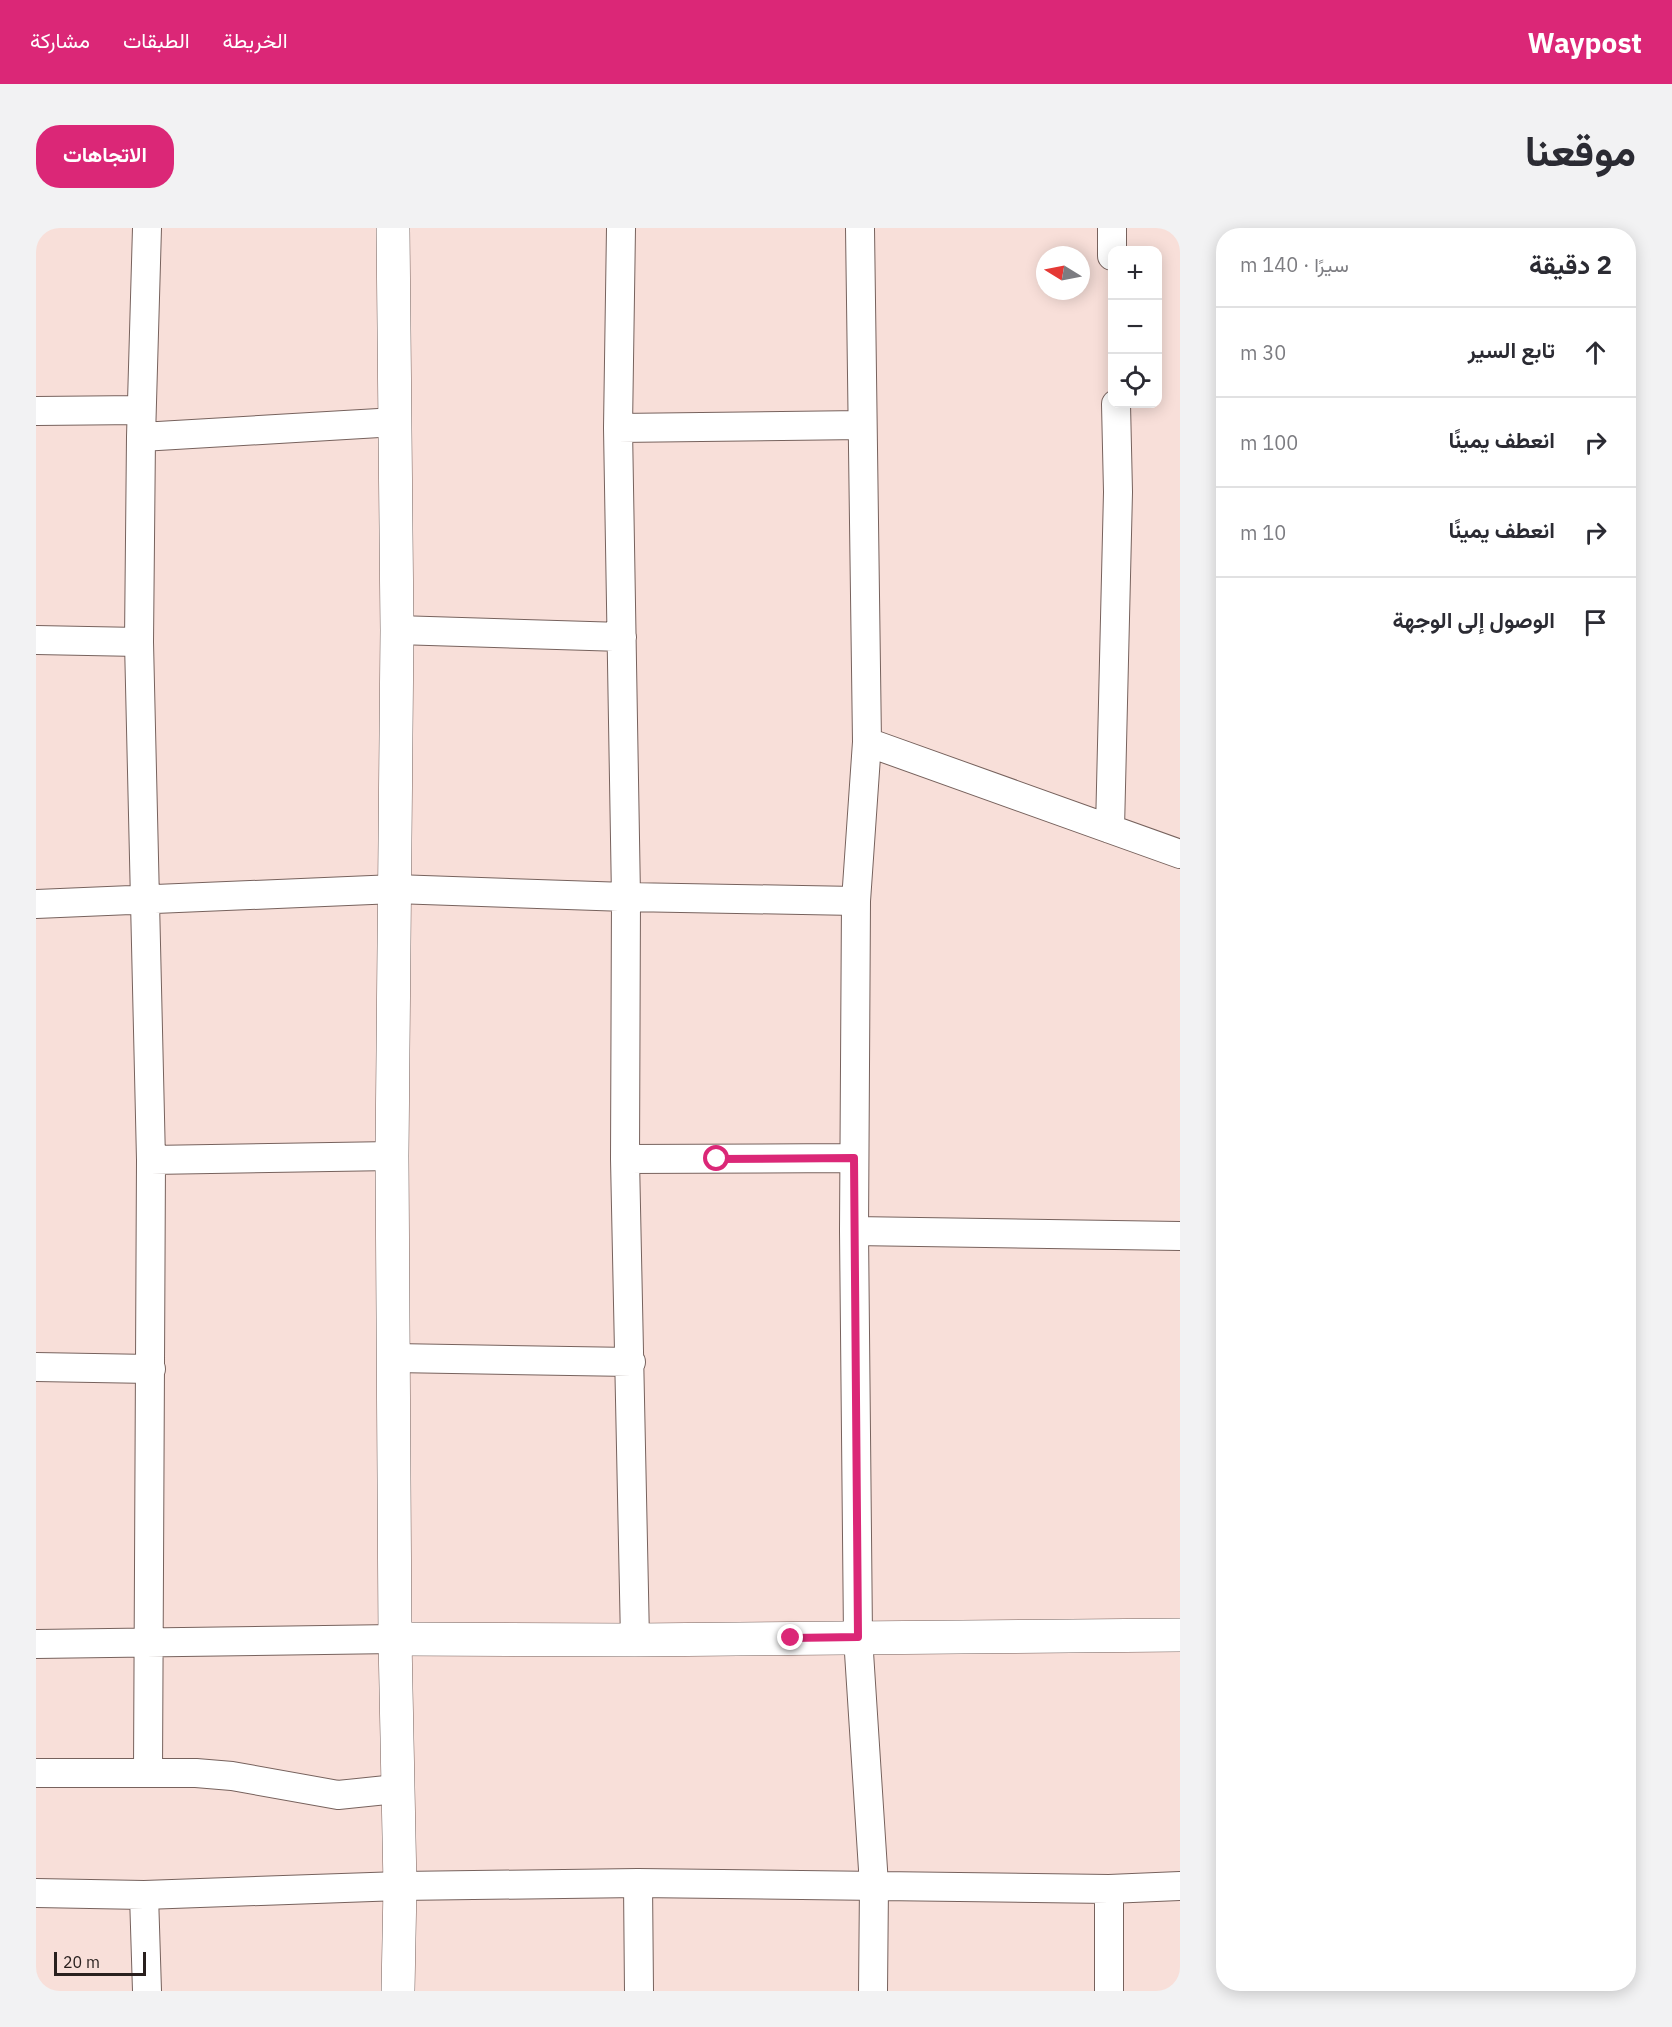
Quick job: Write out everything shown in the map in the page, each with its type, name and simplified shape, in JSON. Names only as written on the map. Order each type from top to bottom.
[{"type":"main road","points":[[393,228],[397,630],[392,1156],[394,1639],[400,1886],[398,1991]]},
{"type":"main road","points":[[394,1639],[635,1640],[1180,1635]]},
{"type":"street","points":[[147,228],[141,424],[139,642],[151,1160],[148,1771]]},
{"type":"street","points":[[621,228],[618,428],[626,897],[625,1159],[635,1640]]},
{"type":"street","points":[[860,228],[867,742],[856,901],[854,1231],[858,1637],[874,1885],[873,1991]]},
{"type":"street","points":[[1112,228],[1113,246]]},
{"type":"street","points":[[1110,829],[1118,492],[1116,408]]},
{"type":"street","points":[[36,411],[141,424],[396,422]]},
{"type":"street","points":[[618,428],[862,426]]},
{"type":"street","points":[[397,630],[622,636]]},
{"type":"street","points":[[36,640],[139,642]]},
{"type":"street","points":[[867,742],[1180,854]]},
{"type":"street","points":[[36,904],[395,889],[626,897],[856,901]]},
{"type":"street","points":[[151,1160],[392,1156]]},
{"type":"street","points":[[625,1159],[854,1158]]},
{"type":"street","points":[[854,1231],[1180,1236]]},
{"type":"street","points":[[394,1358],[631,1362]]},
{"type":"street","points":[[36,1367],[151,1369]]},
{"type":"street","points":[[36,1644],[394,1639]]},
{"type":"street","points":[[36,1773],[148,1771],[232,1776],[338,1795],[396,1789]]},
{"type":"street","points":[[638,1883],[639,1991]]},
{"type":"street","points":[[36,1893],[144,1895],[400,1886],[638,1883],[1109,1889],[1180,1886]]},
{"type":"street","points":[[1109,1889],[1109,1991]]},
{"type":"street","points":[[144,1895],[147,1991]]},
{"type":"route","points":[[717,1159],[854,1158],[858,1637],[791,1638]]}]
